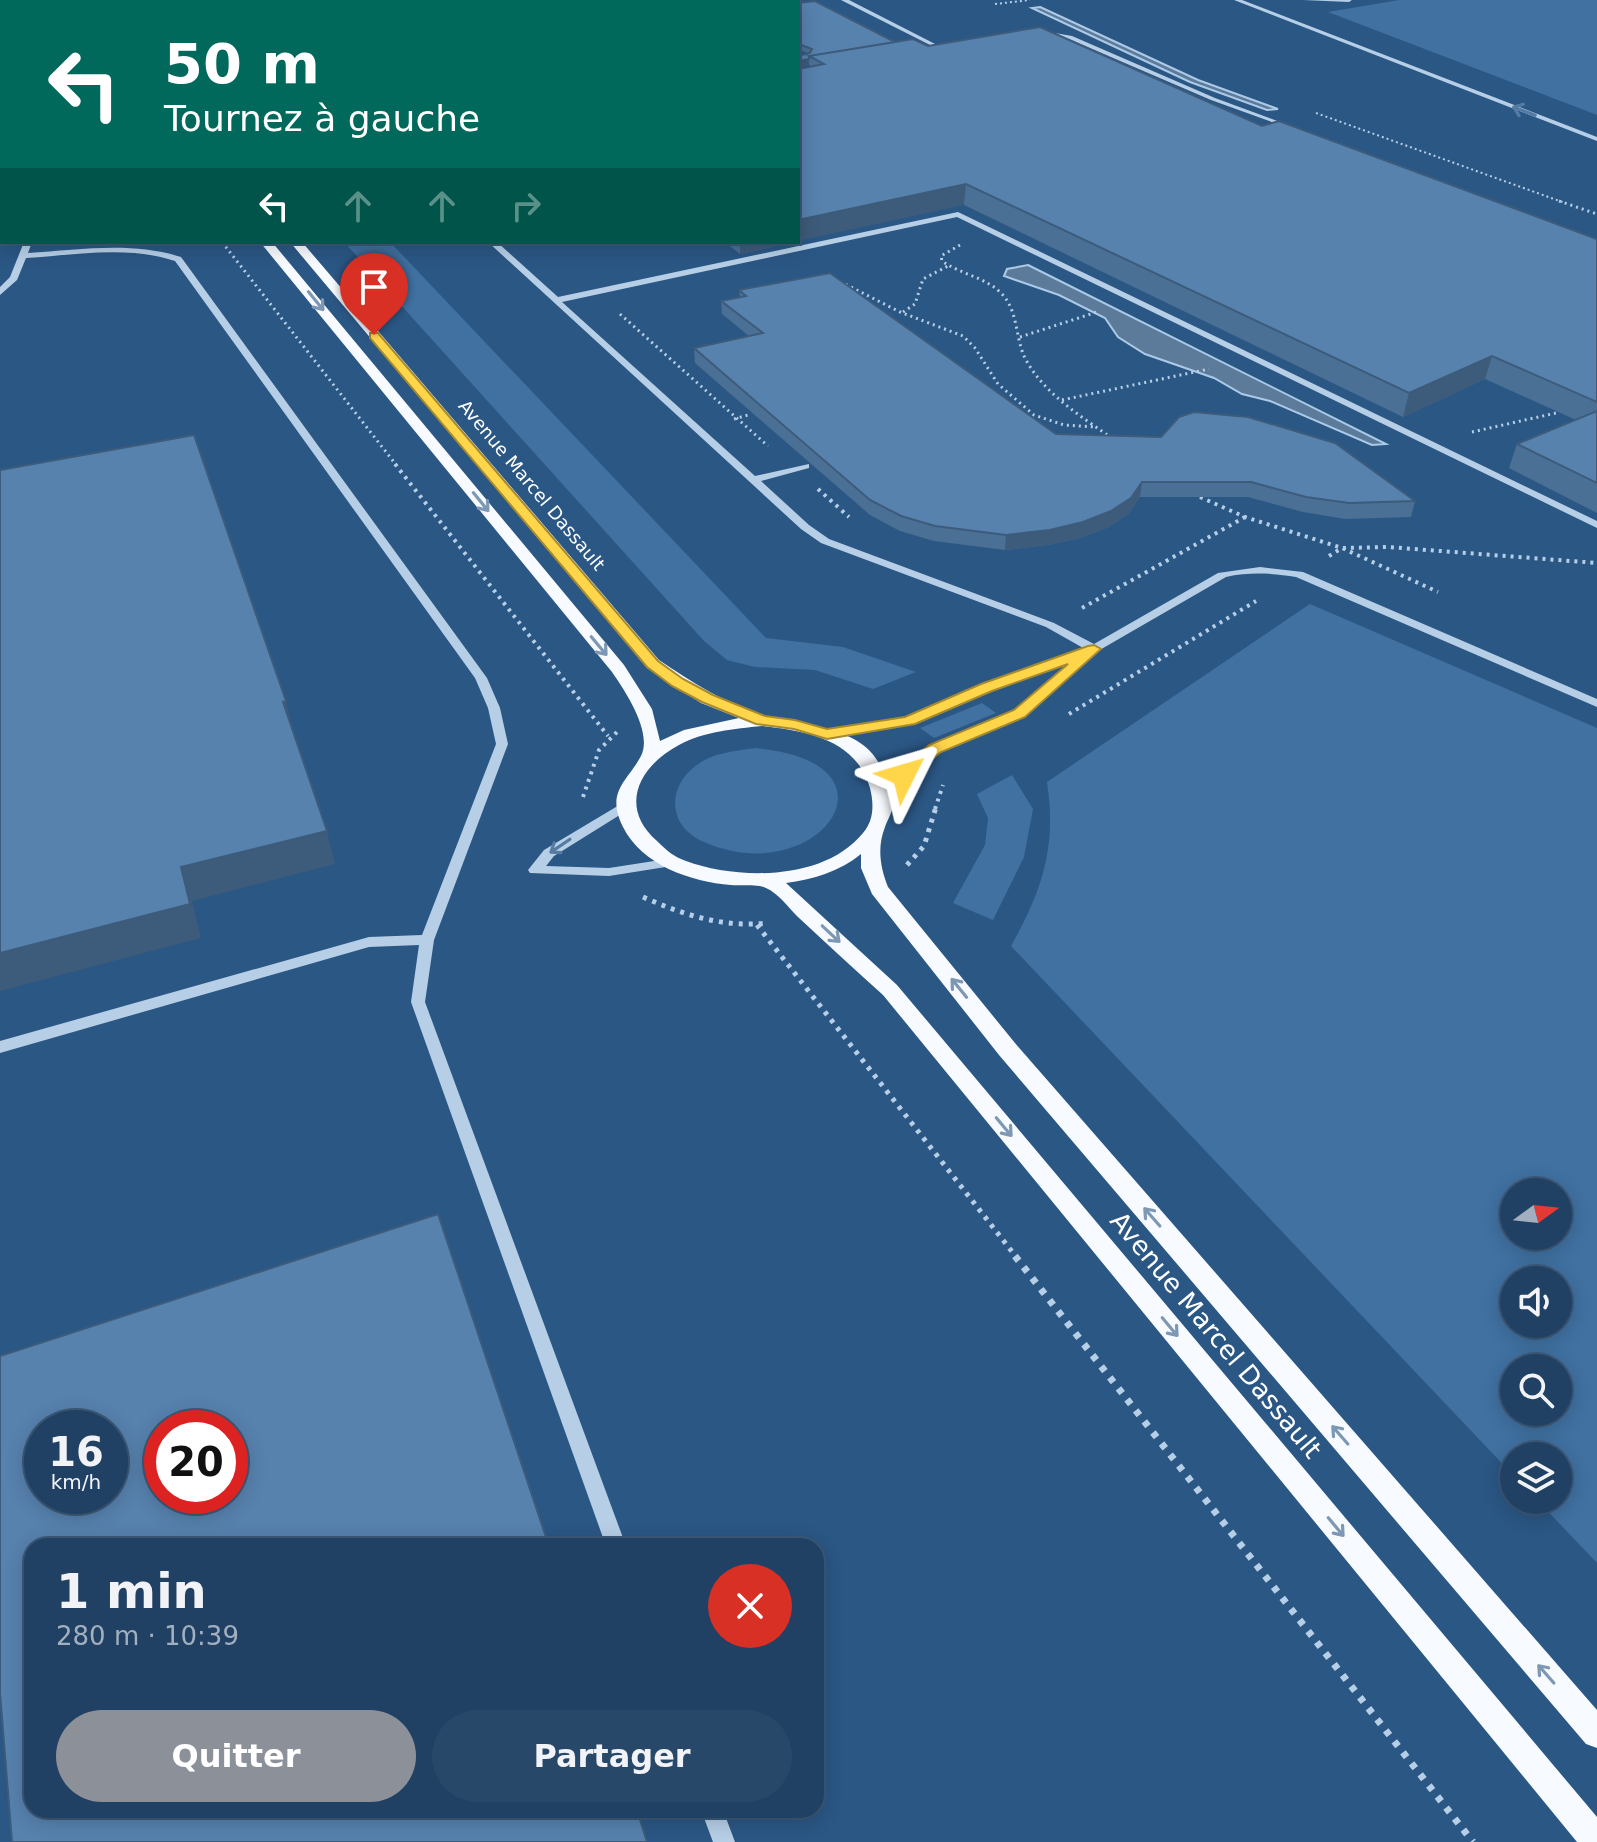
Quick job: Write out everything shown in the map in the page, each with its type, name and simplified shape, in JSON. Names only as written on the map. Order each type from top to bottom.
[{"type":"main road","points":[[268,244],[618,669],[649,716],[651,755]]},
{"type":"main road","name":"Avenue Marcel Dassault","points":[[298,244],[653,664],[707,699],[762,721]]},
{"type":"main road","points":[[762,721],[795,724],[827,734],[854,749],[874,770],[883,793],[882,815],[871,836],[847,858],[813,874],[772,882],[735,882],[698,876],[667,863],[645,846],[631,826],[626,805],[632,779],[651,755],[681,736],[720,724],[762,721]]},
{"type":"main road","name":"Avenue Marcel Dassault","points":[[871,836],[871,868],[879,889],[1007,1049],[1597,1733]]},
{"type":"main road","name":"Avenue Marcel Dassault","points":[[772,882],[890,990],[1597,1841]]},
{"type":"lane","points":[[844,0],[938,47]]},
{"type":"lane","points":[[1237,0],[1597,139]]},
{"type":"lane","points":[[1306,0],[1349,0]]},
{"type":"lane","points":[[1026,32],[1051,32],[1070,37],[1213,99],[1303,132]]},
{"type":"lane","points":[[923,50],[952,45]]},
{"type":"lane","points":[[558,300],[958,214],[1597,525]]},
{"type":"lane","points":[[0,292],[14,278],[27,244]]},
{"type":"lane","points":[[494,244],[825,541],[1050,625],[1094,649]]},
{"type":"lane","points":[[23,256],[131,251],[165,254],[178,259],[481,678],[494,708],[502,744],[427,940],[418,1002],[613,1538]]},
{"type":"lane","points":[[754,480],[805,466]]},
{"type":"lane","points":[[827,734],[909,721],[987,688],[1094,649],[1222,575],[1261,569],[1299,574],[1597,703]]},
{"type":"lane","points":[[883,793],[935,749],[1020,713],[1094,649]]},
{"type":"lane","points":[[626,805],[549,853],[535,870],[609,872],[667,863]]},
{"type":"lane","points":[[0,1047],[369,942],[427,940]]},
{"type":"lane","points":[[715,1818],[724,1842]]},
{"type":"path","points":[[995,4],[1030,0]]},
{"type":"path","points":[[1385,138],[1399,137]]},
{"type":"path","points":[[1439,157],[1443,153]]},
{"type":"path","points":[[1490,175],[1502,174]]},
{"type":"path","points":[[1554,198],[1561,196],[1557,194]]},
{"type":"path","points":[[988,228],[941,256],[948,266],[974,276],[1002,294],[1013,309],[1024,355],[1038,376],[1061,400],[1119,443]]},
{"type":"path","points":[[224,244],[608,736]]},
{"type":"path","points":[[902,312],[915,304],[923,279],[948,266]]},
{"type":"path","points":[[831,278],[865,291],[902,312],[943,325],[972,343],[995,381],[1027,411],[1065,428],[1096,427]]},
{"type":"path","points":[[1427,443],[1556,413]]},
{"type":"path","points":[[1200,497],[1245,517],[1342,548],[1438,592]]},
{"type":"path","points":[[1050,625],[1245,517]]},
{"type":"path","points":[[1065,717],[1342,548],[1388,547],[1597,563]]},
{"type":"path","points":[[879,889],[924,846],[940,789],[949,776]]},
{"type":"path","points":[[757,925],[1473,1842]]},
{"type":"shaded area","points":[[1399,0],[1597,0],[1597,115],[1328,12]]},
{"type":"shaded area","points":[[1040,7],[1198,80],[1278,109],[1267,110],[1190,82],[1032,8]]},
{"type":"shaded area","points":[[346,244],[392,244],[766,638],[843,647],[916,672],[873,689],[815,670],[755,667],[727,660],[704,641]]},
{"type":"shaded area","points":[[1028,265],[1386,444],[1372,445],[1270,401],[1242,394],[1214,378],[1145,354],[1118,337],[1105,318],[1059,295],[1004,276],[1007,269]]},
{"type":"shaded area","points":[[1310,604],[1597,728],[1597,1563],[1550,1514],[1572,1514],[1572,1442],[1500,1442],[1500,1461],[1011,946],[1039,887],[1048,848],[1050,805],[1047,782]]},
{"type":"shaded area","points":[[982,703],[996,713],[934,738],[920,728]]},
{"type":"shaded area","points":[[755,748],[803,758],[829,776],[838,797],[831,819],[812,838],[782,850],[745,853],[704,842],[691,835],[682,825],[675,804],[682,781],[707,759]]},
{"type":"shaded area","points":[[1012,775],[1033,809],[1024,857],[993,920],[953,903],[985,845],[988,818],[977,794]]},
{"type":"building","points":[[815,1],[895,42],[809,56],[809,59],[800,61],[800,56],[810,53],[812,49],[800,44],[800,3]]},
{"type":"building","points":[[1040,27],[1262,126],[1279,121],[1597,239],[1597,402],[1492,356],[1409,393],[966,184],[800,220],[800,69],[824,64],[809,56],[913,39],[928,46]]},
{"type":"building","points":[[830,273],[1056,434],[1161,437],[1179,417],[1194,412],[1248,417],[1335,443],[1415,501],[1349,503],[1306,497],[1251,482],[1142,482],[1131,498],[1111,511],[1050,530],[1006,535],[935,526],[901,516],[870,500],[694,348],[763,333],[721,301],[746,296],[739,290]]},
{"type":"building","points":[[1597,411],[1597,483],[1517,444]]},
{"type":"building","points":[[194,435],[286,701],[283,702],[327,831],[181,867],[190,904],[0,953],[0,470]]},
{"type":"building","points":[[438,1214],[546,1538],[24,1538],[24,1818],[640,1818],[647,1842],[12,1842],[0,1693],[0,1356]]},
{"type":"route","points":[[374,335],[653,664],[707,699],[762,721],[795,724],[827,734],[909,721],[987,688],[1094,649],[1020,713],[935,749],[904,775]]}]
